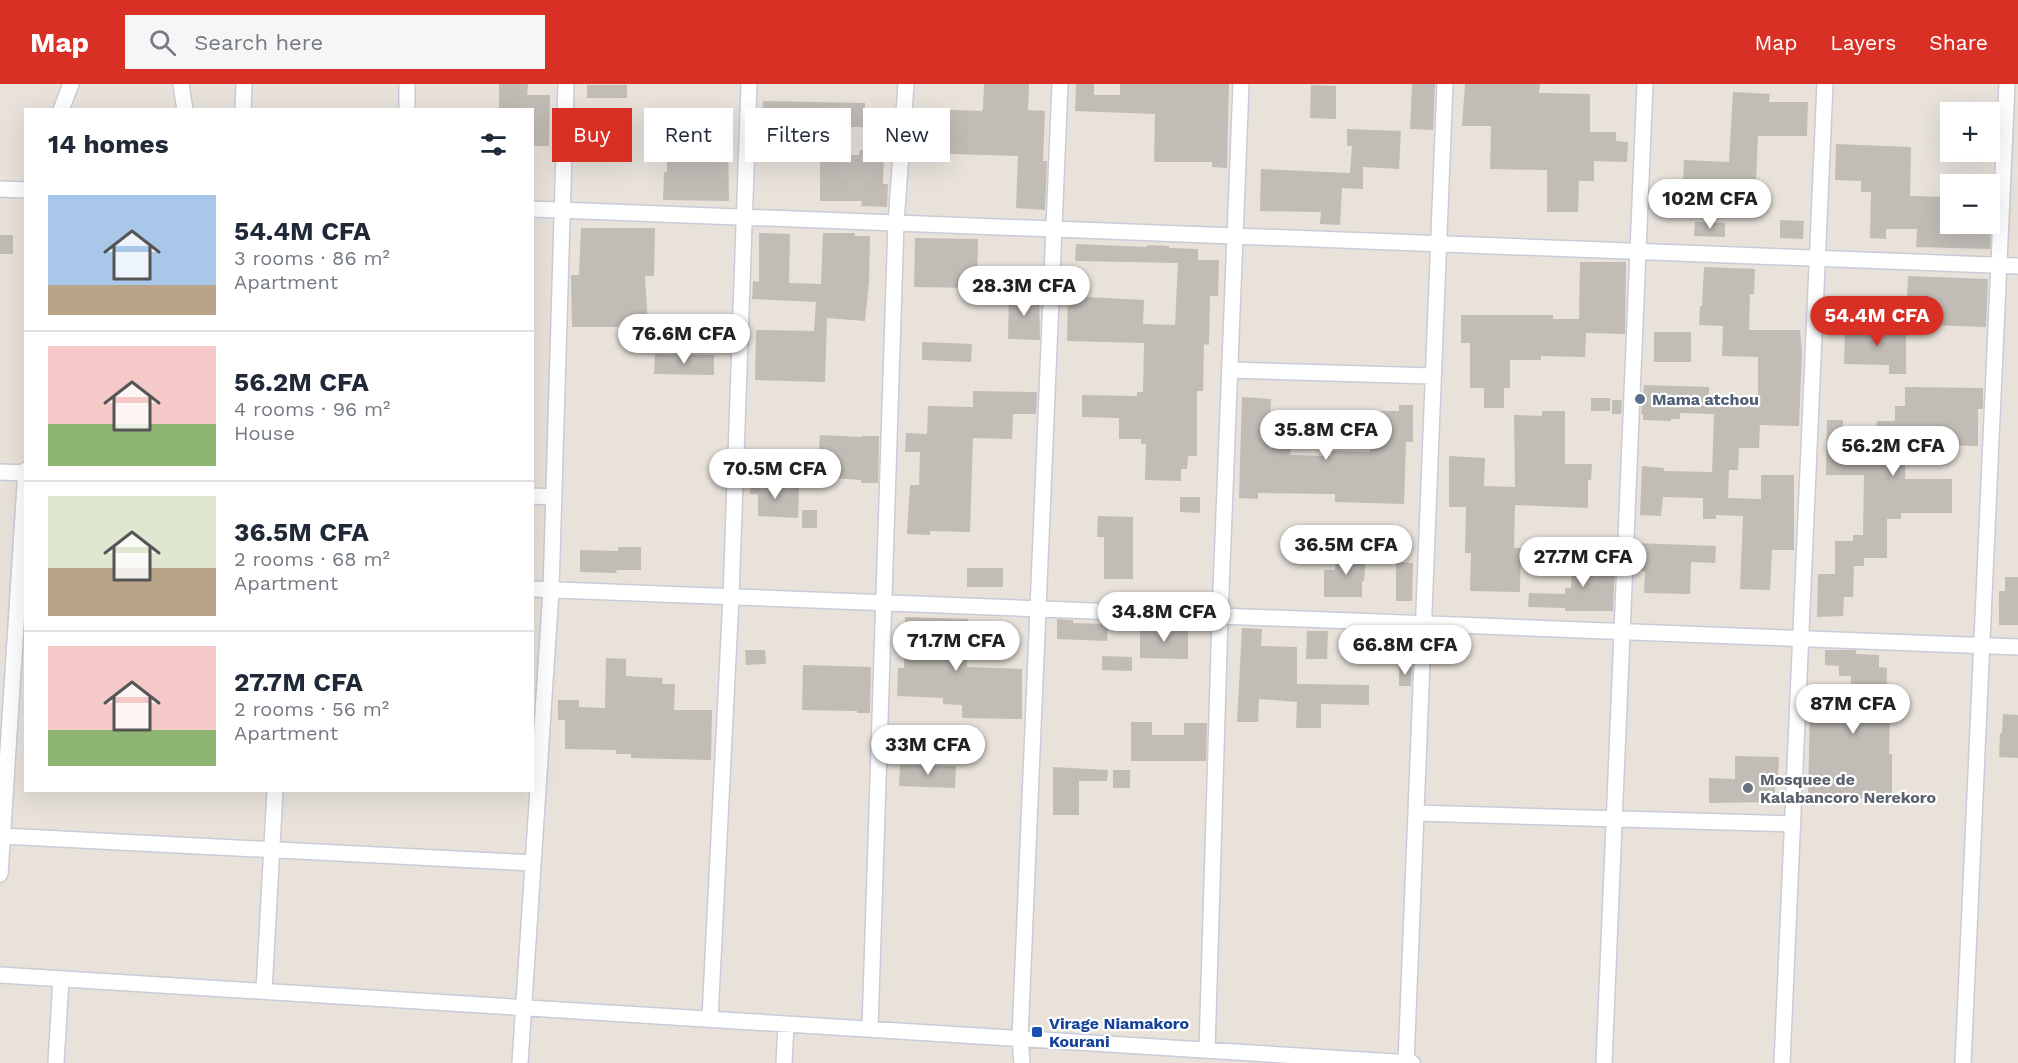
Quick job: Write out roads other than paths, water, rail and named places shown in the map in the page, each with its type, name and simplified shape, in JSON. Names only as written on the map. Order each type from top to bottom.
[{"type":"street","points":[[62,108],[71,84]]},
{"type":"street","points":[[181,84],[185,108]]},
{"type":"street","points":[[243,108],[244,84]]},
{"type":"street","points":[[407,84],[407,108]]},
{"type":"street","points":[[520,1063],[533,863],[538,720],[551,590],[566,84]]},
{"type":"street","points":[[710,1019],[731,597],[749,84]]},
{"type":"street","points":[[870,1029],[896,223],[906,84]]},
{"type":"street","points":[[1022,1063],[1020,1038],[1056,229],[1060,84]]},
{"type":"street","points":[[1207,1050],[1220,616],[1241,84]]},
{"type":"street","points":[[1406,1063],[1445,84]]},
{"type":"street","points":[[1604,1063],[1645,84]]},
{"type":"street","points":[[1782,1063],[1825,84]]},
{"type":"street","points":[[1963,1063],[2007,84]]},
{"type":"street","points":[[0,189],[24,190]]},
{"type":"street","points":[[534,209],[2018,266]]},
{"type":"street","points":[[1230,370],[1434,376]]},
{"type":"street","points":[[0,472],[24,472]]},
{"type":"street","points":[[534,496],[554,497]]},
{"type":"street","points":[[0,874],[2,836],[19,699],[24,504]]},
{"type":"street","points":[[534,589],[2018,647]]},
{"type":"street","points":[[264,991],[274,792]]},
{"type":"street","points":[[1416,813],[1793,824]]},
{"type":"street","points":[[2,836],[533,863]]},
{"type":"street","points":[[0,975],[1412,1063]]},
{"type":"street","points":[[56,1063],[61,978]]},
{"type":"street","points":[[784,1063],[786,1024]]},
{"type":"place","name":"Mama atchou","points":[[1640,399]]},
{"type":"place","name":"Mosquee de Kalabancoro Nerekoro","points":[[1748,788]]},
{"type":"place","name":"Virage Niamakoro Kourani","points":[[1037,1032]]}]
